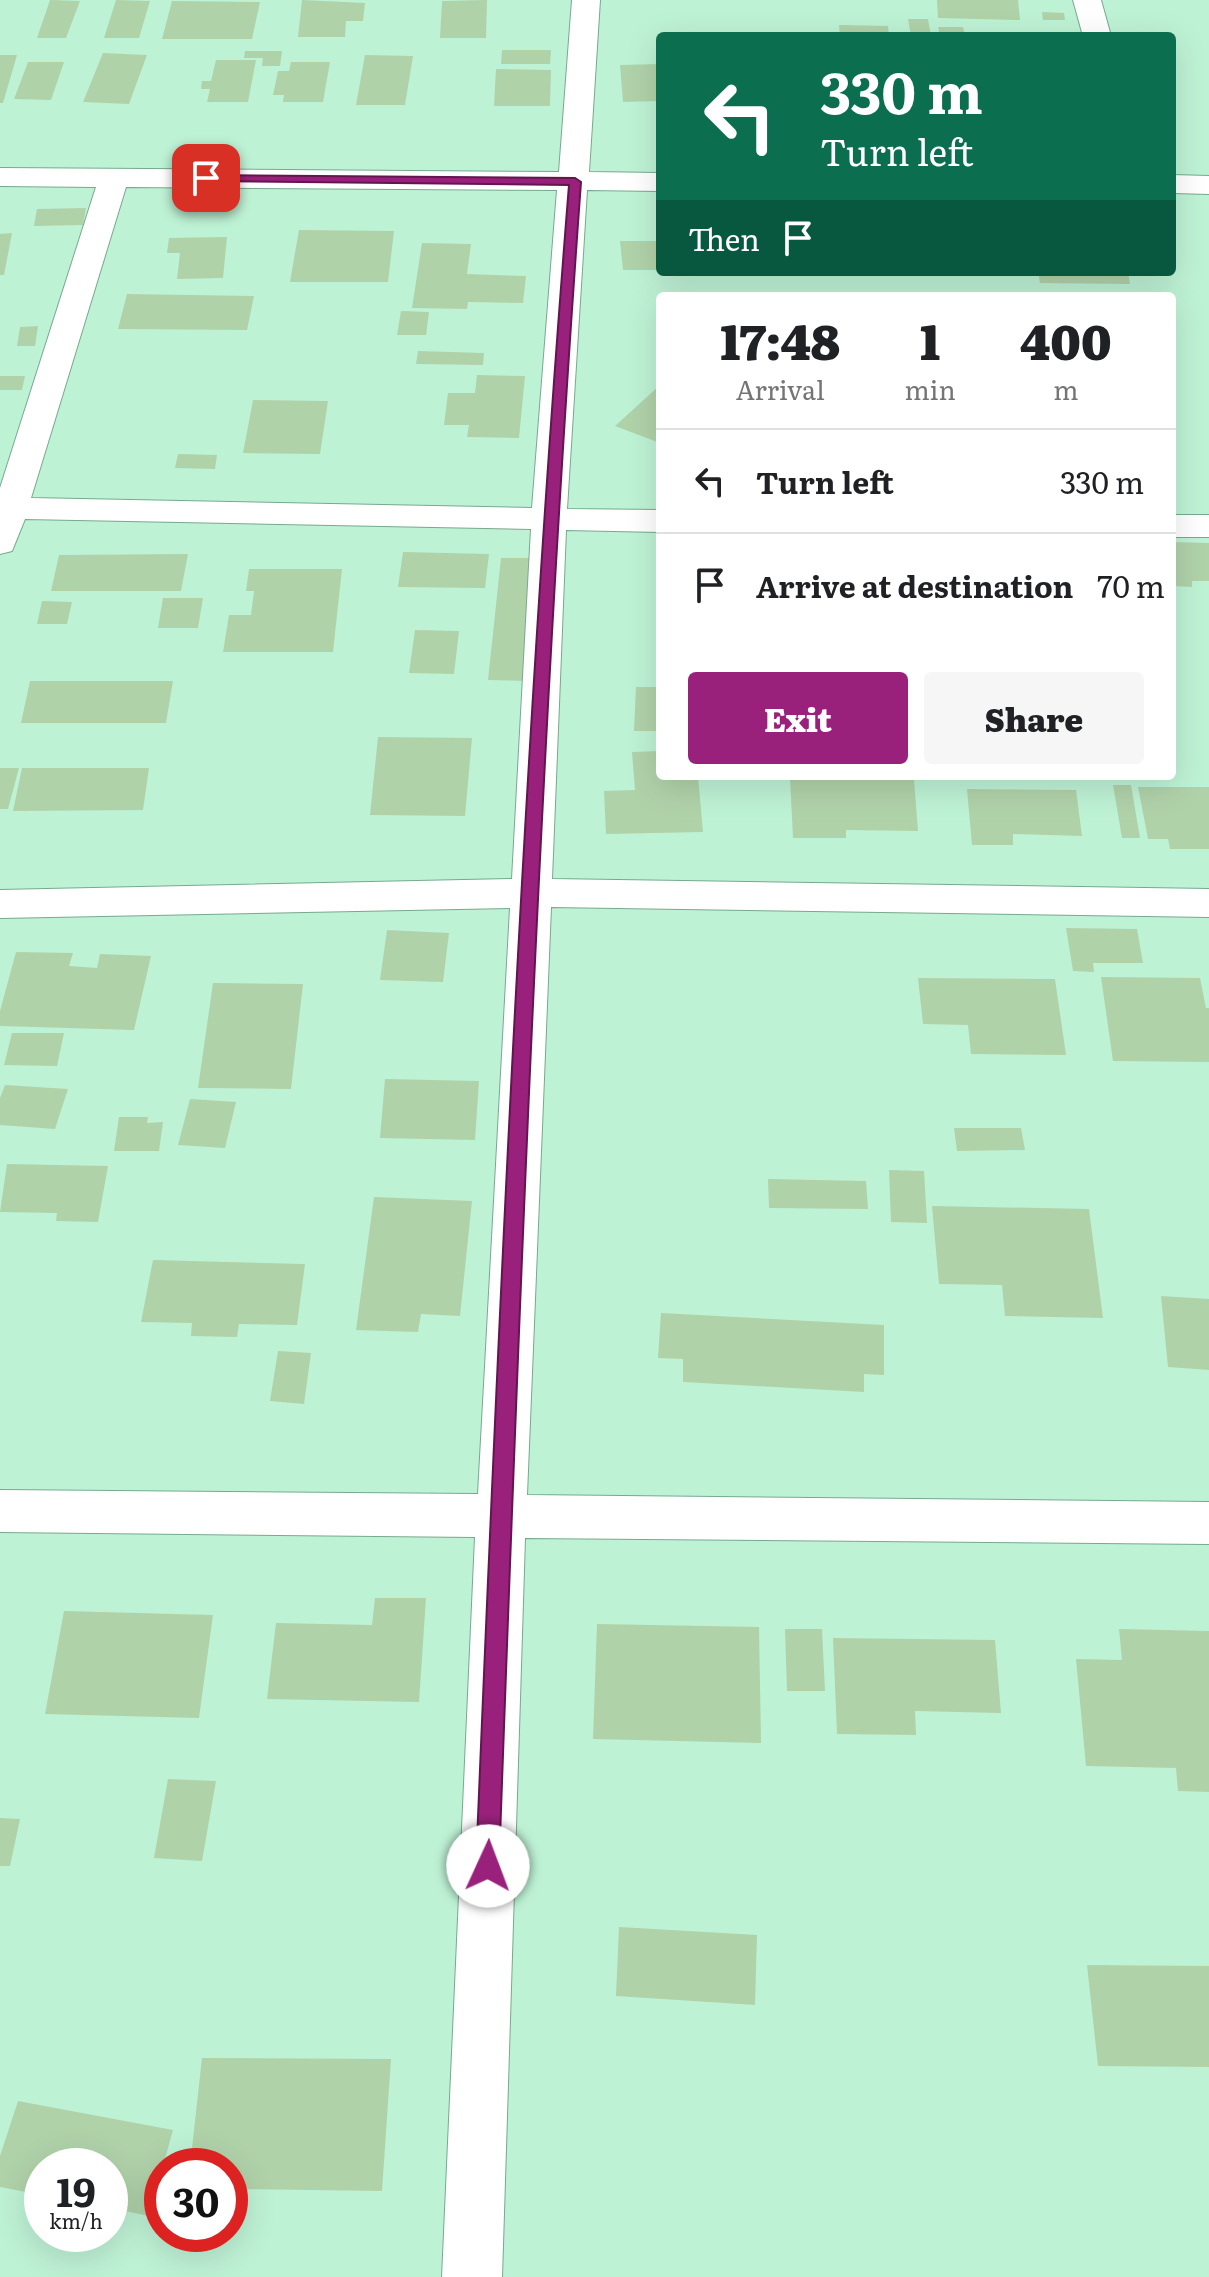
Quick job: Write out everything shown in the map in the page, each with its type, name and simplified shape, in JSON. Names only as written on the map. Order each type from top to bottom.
[{"type":"street","points":[[472,2277],[501,1518],[549,520],[586,0]]},
{"type":"street","points":[[1087,0],[1096,32]]},
{"type":"street","points":[[0,177],[656,182]]},
{"type":"street","points":[[0,543],[5,508],[114,178]]},
{"type":"street","points":[[1176,184],[1209,185]]},
{"type":"street","points":[[5,508],[656,521]]},
{"type":"street","points":[[1176,526],[1209,526]]},
{"type":"street","points":[[0,904],[533,893],[1209,903]]},
{"type":"street","points":[[0,1511],[1209,1523]]},
{"type":"building","points":[[50,0],[80,1],[66,38],[37,38]]},
{"type":"building","points":[[116,0],[150,1],[139,38],[104,38]]},
{"type":"building","points":[[302,0],[365,3],[363,21],[346,21],[345,37],[298,37]]},
{"type":"building","points":[[487,0],[486,38],[440,38],[442,1]]},
{"type":"building","points":[[937,0],[1018,0],[1020,20],[938,18]]},
{"type":"building","points":[[172,1],[260,2],[252,39],[162,39]]},
{"type":"building","points":[[1042,12],[1064,13],[1065,20],[1043,20]]},
{"type":"building","points":[[908,19],[928,19],[930,32],[910,32]]},
{"type":"building","points":[[839,25],[888,26],[889,32],[840,32]]},
{"type":"building","points":[[938,27],[963,27],[964,32],[939,32]]},
{"type":"building","points":[[502,50],[551,50],[550,64],[501,64]]},
{"type":"building","points":[[245,51],[282,51],[280,66],[262,66],[263,58],[244,58]]},
{"type":"building","points":[[103,53],[147,55],[129,104],[83,102]]},
{"type":"building","points":[[0,55],[17,55],[3,103],[0,103]]},
{"type":"building","points":[[365,55],[413,56],[405,105],[356,105]]},
{"type":"building","points":[[216,60],[256,60],[248,102],[207,102],[210,89],[201,89],[202,81],[211,81]]},
{"type":"building","points":[[28,62],[64,62],[51,100],[14,99]]},
{"type":"building","points":[[291,62],[330,62],[323,102],[283,102],[284,95],[273,95],[278,71],[289,71]]},
{"type":"building","points":[[656,64],[656,101],[623,102],[620,65]]},
{"type":"building","points":[[496,69],[551,70],[550,106],[494,106]]},
{"type":"building","points":[[86,208],[83,225],[34,226],[37,209]]},
{"type":"building","points":[[299,230],[394,231],[388,282],[290,282]]},
{"type":"building","points":[[12,233],[4,275],[0,275],[0,234]]},
{"type":"building","points":[[227,237],[223,278],[177,279],[180,253],[167,253],[169,238]]},
{"type":"building","points":[[620,241],[656,241],[656,270],[623,270]]},
{"type":"building","points":[[422,243],[471,244],[467,274],[526,276],[523,303],[468,302],[467,309],[412,308]]},
{"type":"building","points":[[1039,276],[1129,276],[1130,284],[1040,283]]},
{"type":"building","points":[[127,294],[254,296],[247,330],[118,329]]},
{"type":"building","points":[[401,311],[429,312],[426,335],[397,335]]},
{"type":"building","points":[[38,326],[35,346],[17,346],[20,327]]},
{"type":"building","points":[[418,351],[484,353],[483,365],[416,364]]},
{"type":"building","points":[[477,375],[525,376],[519,438],[467,437],[469,425],[444,425],[448,393],[475,393]]},
{"type":"building","points":[[0,376],[25,376],[22,390],[0,390]]},
{"type":"building","points":[[656,389],[656,441],[615,426]]},
{"type":"building","points":[[253,400],[328,401],[320,454],[243,453]]},
{"type":"building","points":[[178,454],[217,455],[215,469],[175,468]]},
{"type":"building","points":[[1176,542],[1209,543],[1209,581],[1192,581],[1192,587],[1176,586]]},
{"type":"building","points":[[403,552],[489,554],[485,588],[398,587]]},
{"type":"building","points":[[188,554],[181,591],[51,591],[59,555]]},
{"type":"building","points":[[501,558],[539,558],[529,681],[488,680]]},
{"type":"building","points":[[249,569],[342,569],[333,652],[223,652],[229,615],[251,615],[254,591],[246,591]]},
{"type":"building","points":[[163,598],[203,598],[198,628],[158,628]]},
{"type":"building","points":[[42,601],[72,602],[67,624],[37,624]]},
{"type":"building","points":[[415,630],[459,631],[454,674],[409,673]]},
{"type":"building","points":[[30,681],[173,681],[166,723],[21,723]]},
{"type":"building","points":[[636,687],[656,687],[656,731],[634,731]]},
{"type":"building","points":[[378,737],[472,738],[465,816],[370,815]]},
{"type":"building","points":[[656,751],[656,780],[698,780],[703,832],[606,834],[604,791],[635,790],[632,752]]},
{"type":"building","points":[[0,768],[19,768],[8,809],[0,809]]},
{"type":"building","points":[[22,768],[149,768],[143,810],[13,811]]},
{"type":"building","points":[[790,780],[914,780],[918,831],[846,830],[846,838],[793,838]]},
{"type":"building","points":[[1113,785],[1131,785],[1140,838],[1122,838]]},
{"type":"building","points":[[1138,787],[1209,787],[1209,849],[1170,849],[1168,839],[1148,839]]},
{"type":"building","points":[[967,789],[1076,790],[1082,836],[1013,834],[1013,845],[972,845]]},
{"type":"building","points":[[1066,928],[1137,929],[1143,963],[1093,963],[1094,972],[1073,971]]},
{"type":"building","points":[[387,930],[449,933],[443,982],[380,980]]},
{"type":"building","points":[[16,952],[73,953],[69,966],[97,968],[100,954],[151,956],[134,1030],[0,1026],[0,1011]]},
{"type":"building","points":[[1101,977],[1200,978],[1206,1008],[1209,1008],[1209,1062],[1113,1061]]},
{"type":"building","points":[[918,978],[1055,979],[1066,1055],[971,1054],[968,1025],[923,1024]]},
{"type":"building","points":[[213,983],[303,984],[291,1089],[198,1088]]},
{"type":"building","points":[[12,1033],[64,1033],[57,1066],[4,1065]]},
{"type":"building","points":[[385,1079],[479,1081],[475,1140],[380,1138]]},
{"type":"building","points":[[5,1085],[68,1089],[55,1129],[0,1125],[0,1098]]},
{"type":"building","points":[[190,1099],[236,1102],[225,1148],[178,1145]]},
{"type":"building","points":[[119,1117],[148,1117],[147,1123],[163,1122],[159,1151],[114,1151]]},
{"type":"building","points":[[954,1128],[1021,1128],[1025,1150],[957,1151]]},
{"type":"building","points":[[7,1164],[108,1166],[98,1222],[56,1221],[57,1213],[0,1212]]},
{"type":"building","points":[[889,1170],[924,1171],[927,1223],[891,1222]]},
{"type":"building","points":[[768,1179],[866,1181],[868,1209],[769,1208]]},
{"type":"building","points":[[374,1197],[472,1201],[460,1316],[421,1314],[418,1332],[356,1330]]},
{"type":"building","points":[[932,1206],[1089,1209],[1103,1318],[1005,1316],[1002,1285],[939,1284]]},
{"type":"building","points":[[153,1260],[305,1264],[297,1325],[239,1324],[237,1337],[191,1336],[192,1323],[141,1322]]},
{"type":"building","points":[[1161,1296],[1209,1299],[1209,1370],[1168,1367]]},
{"type":"building","points":[[661,1313],[884,1325],[884,1375],[864,1374],[864,1392],[683,1382],[683,1359],[658,1358]]},
{"type":"building","points":[[278,1351],[311,1353],[304,1404],[270,1401]]},
{"type":"building","points":[[375,1598],[426,1598],[419,1702],[267,1699],[276,1623],[372,1625]]},
{"type":"building","points":[[64,1611],[213,1615],[199,1718],[45,1714]]},
{"type":"building","points":[[597,1624],[759,1627],[761,1743],[593,1739]]},
{"type":"building","points":[[785,1629],[822,1629],[825,1691],[787,1691]]},
{"type":"building","points":[[1119,1629],[1209,1631],[1209,1792],[1178,1791],[1176,1768],[1086,1766],[1076,1659],[1122,1660]]},
{"type":"building","points":[[833,1638],[995,1640],[1001,1713],[915,1711],[916,1735],[837,1734]]},
{"type":"building","points":[[168,1779],[216,1781],[202,1861],[154,1858]]},
{"type":"building","points":[[0,1818],[20,1819],[10,1866],[0,1866]]},
{"type":"building","points":[[619,1927],[757,1935],[755,2005],[616,1996]]},
{"type":"building","points":[[1087,1965],[1209,1966],[1209,2067],[1098,2066]]},
{"type":"building","points":[[202,2058],[391,2059],[382,2191],[248,2189],[248,2148],[192,2148]]},
{"type":"building","points":[[18,2101],[173,2130],[168,2148],[144,2148],[144,2215],[128,2212],[128,2148],[24,2148],[24,2192],[0,2187],[0,2156]]},
{"type":"route","points":[[206,178],[575,182],[549,520],[501,1518],[488,1866]]}]
